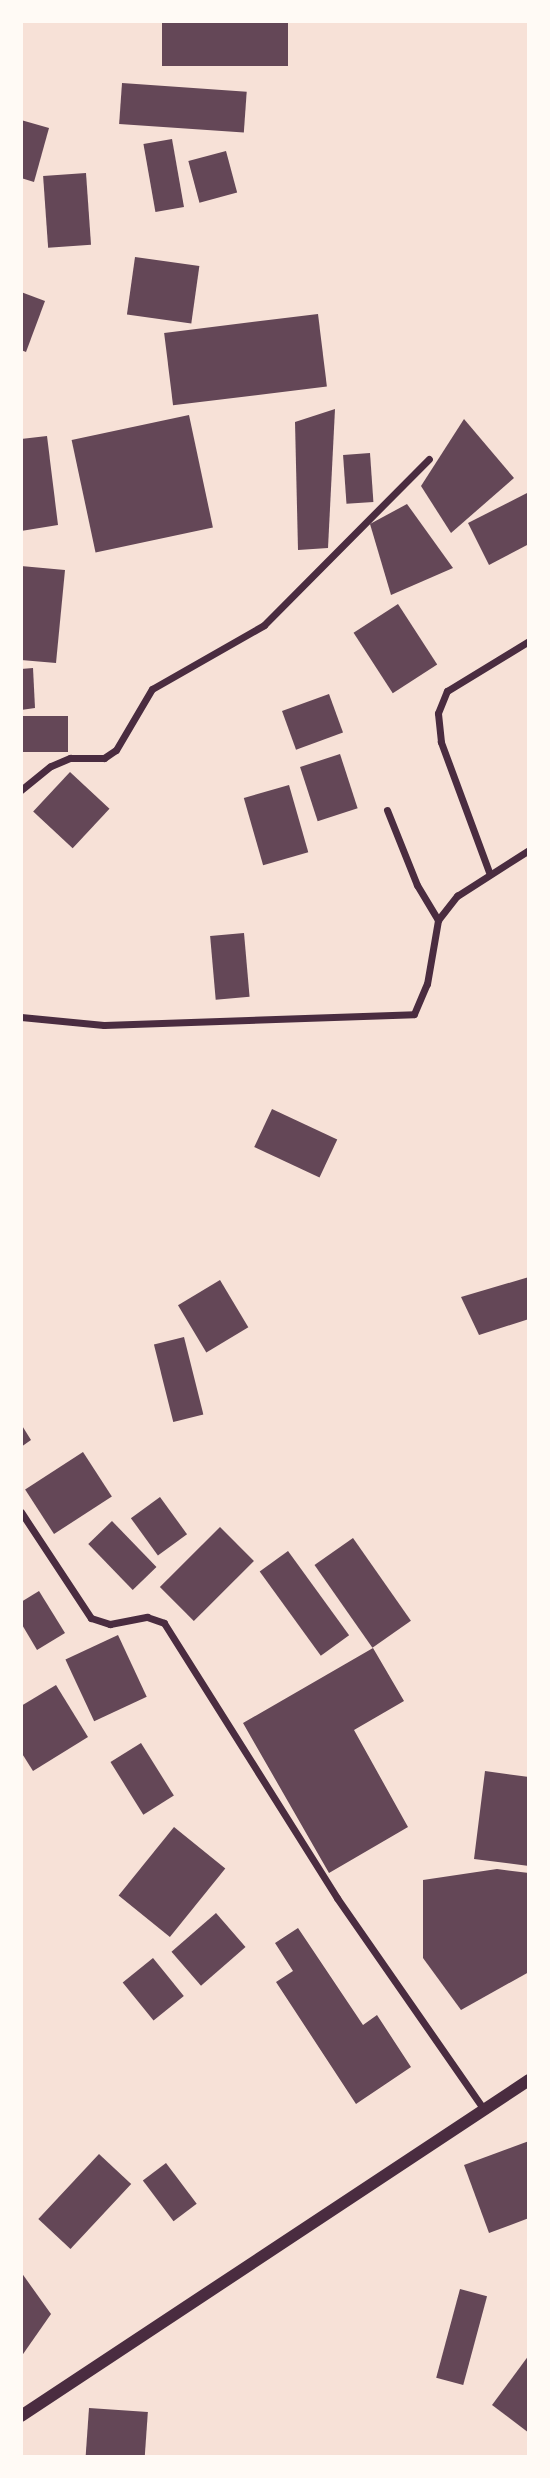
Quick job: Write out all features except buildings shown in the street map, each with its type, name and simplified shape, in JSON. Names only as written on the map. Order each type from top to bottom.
[{"type":"street","points":[[21,790],[61,762],[104,758],[116,750],[152,689],[264,625],[429,459]]},
{"type":"street","points":[[489,872],[441,742],[438,713],[447,691],[529,641]]},
{"type":"street","points":[[387,810],[417,885],[438,920]]},
{"type":"street","points":[[21,1017],[104,1025],[414,1014],[427,984],[438,920],[457,896],[489,872],[529,850]]},
{"type":"street","points":[[21,1512],[91,1618],[110,1624],[147,1617],[164,1623],[337,1898],[485,2112]]},
{"type":"street","points":[[23,2411],[485,2112],[529,2080]]}]
